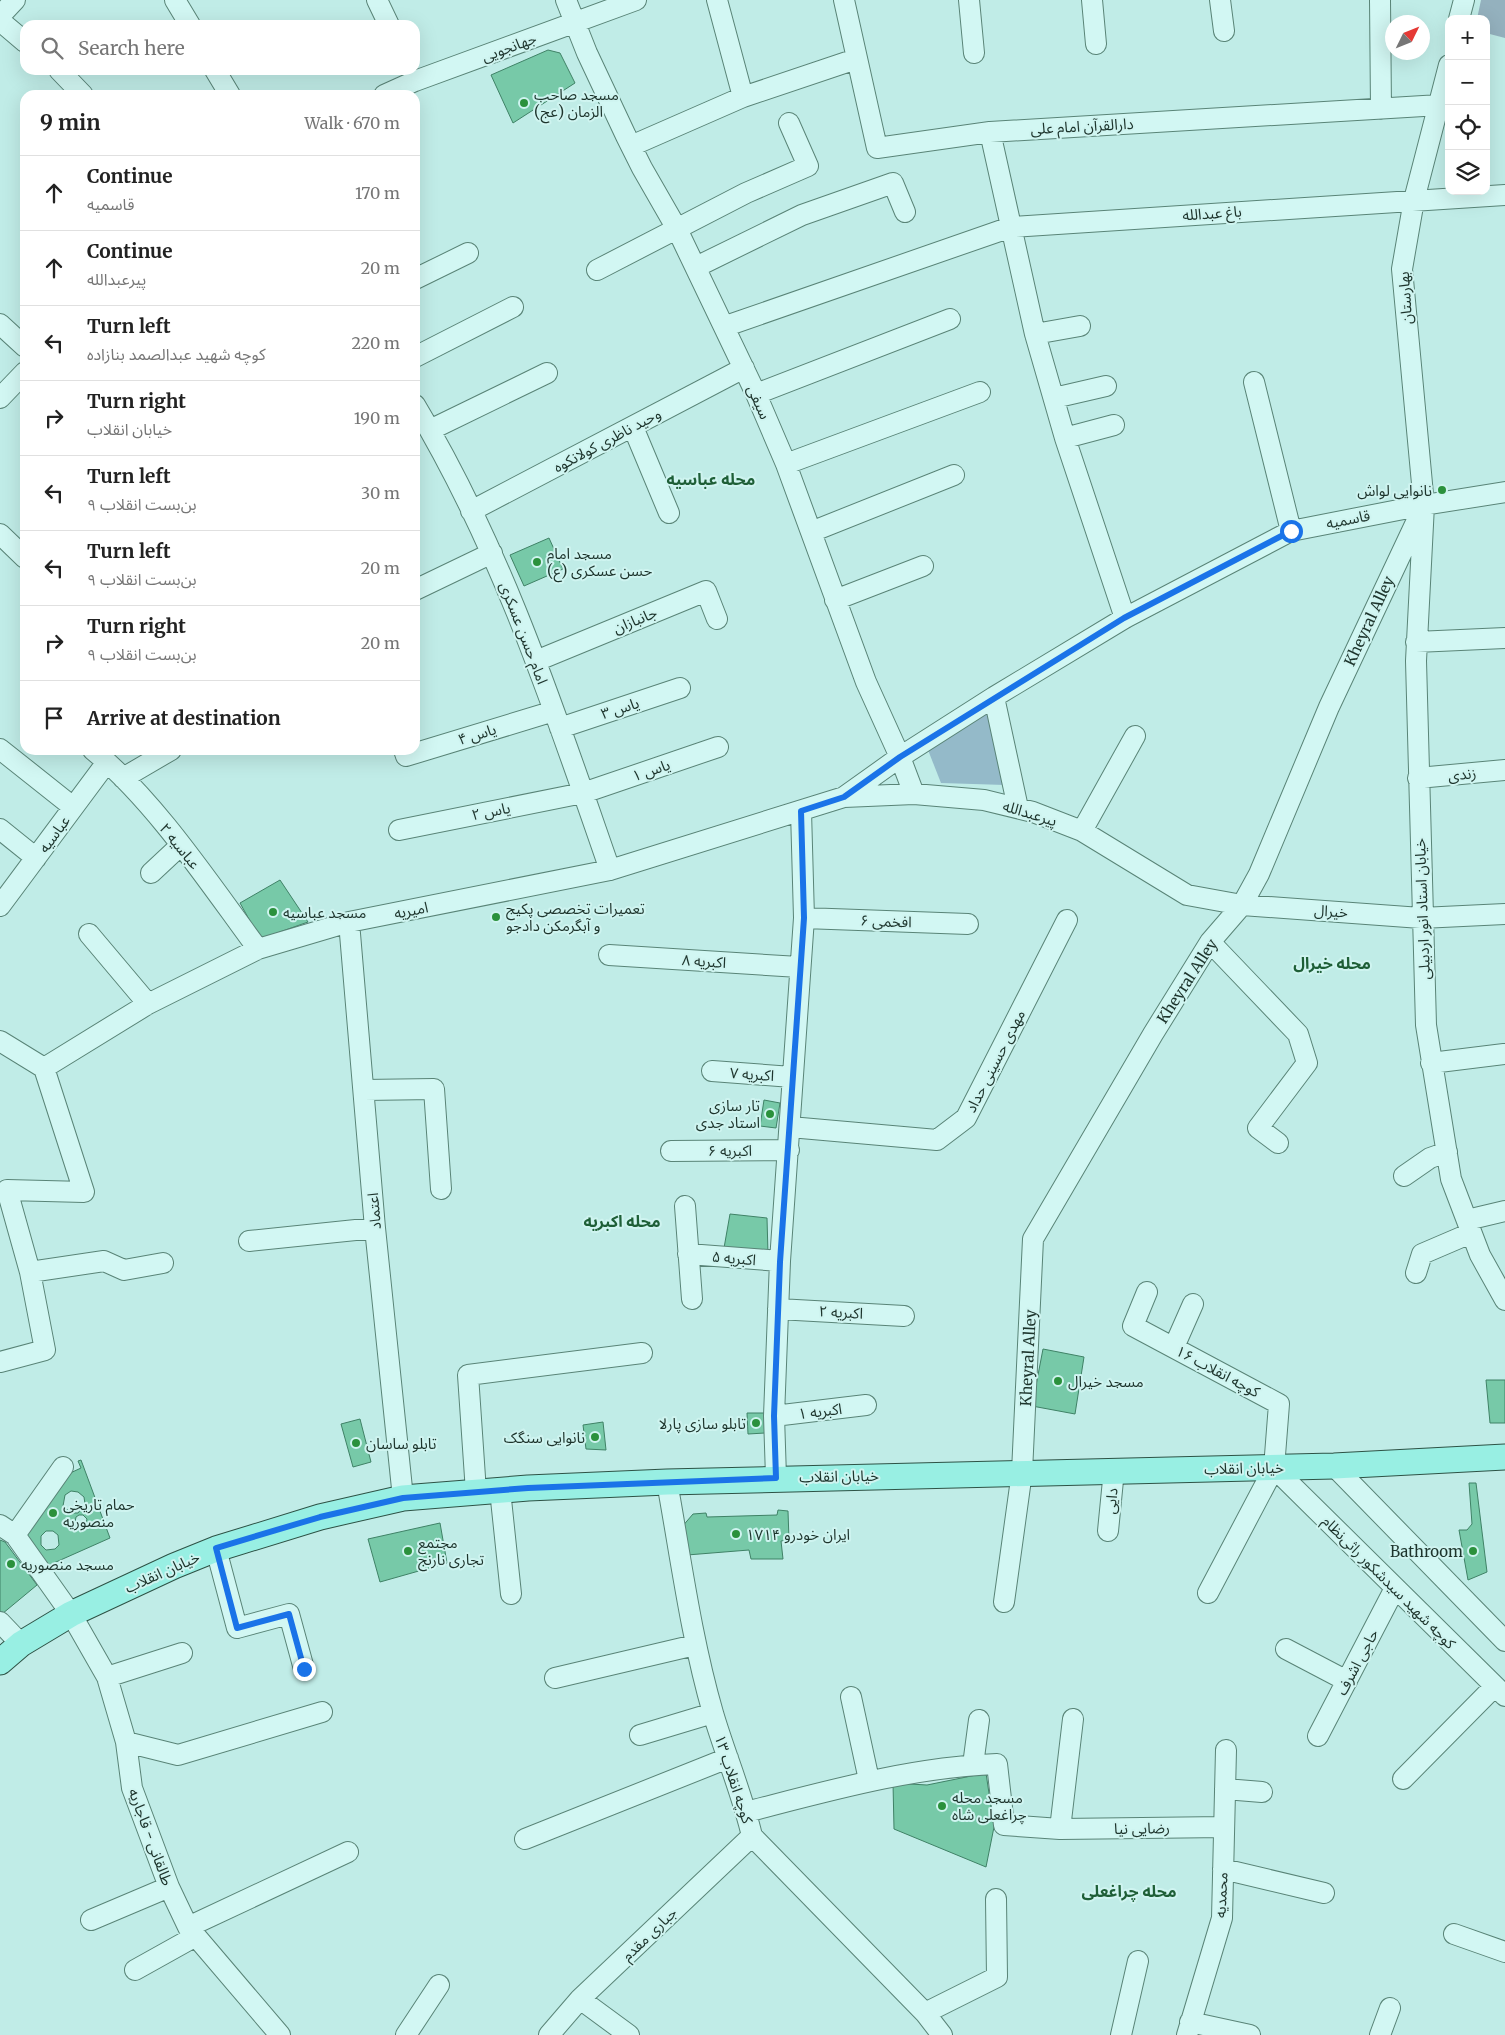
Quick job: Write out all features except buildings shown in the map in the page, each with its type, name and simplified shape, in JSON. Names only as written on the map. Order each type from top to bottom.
[{"type":"main road","name":"خیابان انقلاب","points":[[0,1662],[22,1644],[71,1614],[216,1548],[320,1517],[403,1498],[488,1491],[667,1482],[1022,1472],[1274,1468],[1505,1457]]},
{"type":"street","points":[[0,16],[16,0]]},
{"type":"street","points":[[175,0],[187,20]]},
{"type":"street","points":[[377,0],[387,20]]},
{"type":"street","name":"سیفی","points":[[566,0],[586,53],[631,146],[678,229],[726,326],[756,394],[786,464],[866,682],[900,757],[914,794]]},
{"type":"street","name":"جهانجویی","points":[[420,72],[575,23],[636,0]]},
{"type":"street","points":[[718,0],[743,97]]},
{"type":"street","name":"دارالقرآن امام علی","points":[[844,0],[877,148],[990,132],[1440,105]]},
{"type":"street","points":[[969,0],[974,53]]},
{"type":"street","points":[[1092,0],[1096,44]]},
{"type":"street","points":[[1220,0],[1224,31]]},
{"type":"street","points":[[1380,0],[1381,109]]},
{"type":"street","points":[[1460,15],[1464,0]]},
{"type":"street","points":[[0,21],[20,38]]},
{"type":"street","points":[[631,146],[743,97],[856,59]]},
{"type":"street","points":[[67,75],[79,90]]},
{"type":"street","points":[[218,75],[227,90]]},
{"type":"street","name":"جهانجویی","points":[[391,90],[412,75]]},
{"type":"street","name":"بهارستان","points":[[1424,505],[1402,269],[1414,200],[1445,83]]},
{"type":"street","points":[[597,270],[746,193],[808,166],[789,123]]},
{"type":"street","points":[[990,132],[1035,334],[1065,438],[1124,618]]},
{"type":"street","points":[[696,267],[802,214],[893,183],[905,212]]},
{"type":"street","name":"باغ عبدالله","points":[[726,326],[1011,227],[1505,195]]},
{"type":"street","points":[[420,277],[468,253]]},
{"type":"street","points":[[420,354],[514,307]]},
{"type":"street","points":[[756,394],[950,319]]},
{"type":"street","points":[[0,324],[20,342]]},
{"type":"street","points":[[1035,334],[1080,326]]},
{"type":"street","name":"وحید ناظری کولانکوه","points":[[470,511],[744,368]]},
{"type":"street","points":[[430,430],[548,373]]},
{"type":"street","points":[[0,398],[20,377]]},
{"type":"street","points":[[1254,382],[1291,531]]},
{"type":"street","points":[[1054,398],[1106,386]]},
{"type":"street","points":[[786,464],[980,392]]},
{"type":"street","name":"امام حسن عسکری","points":[[420,413],[492,553],[536,661],[610,870]]},
{"type":"street","points":[[634,426],[669,513]]},
{"type":"street","points":[[1065,438],[1114,426]]},
{"type":"street","points":[[811,532],[954,475]]},
{"type":"street","name":"قاسمیه","points":[[844,797],[900,757],[1124,618],[1291,531],[1424,505],[1505,492]]},
{"type":"street","name":"خیابان استاد انور اردبیلی","points":[[1424,505],[1416,642],[1421,918],[1426,1025],[1451,1179],[1480,1255],[1505,1300]]},
{"type":"street","name":"Kheyral Alley","points":[[1004,1602],[1022,1472],[1033,1239],[1153,1034],[1210,942],[1242,905],[1259,874],[1329,707],[1424,505]]},
{"type":"street","points":[[0,534],[20,553]]},
{"type":"street","points":[[420,588],[492,553]]},
{"type":"street","points":[[835,600],[923,566]]},
{"type":"street","name":"جانبازان","points":[[536,661],[706,591],[716,619]]},
{"type":"street","points":[[1416,642],[1505,638]]},
{"type":"street","name":"یاس ۳","points":[[557,719],[680,688]]},
{"type":"street","points":[[994,697],[1018,808]]},
{"type":"street","name":"یاس ۴","points":[[420,753],[557,719]]},
{"type":"street","points":[[1082,831],[1135,736]]},
{"type":"street","name":"یاس ۱","points":[[583,792],[718,747]]},
{"type":"street","points":[[0,749],[73,807]]},
{"type":"street","points":[[123,778],[162,755]]},
{"type":"street","name":"عباسیه","points":[[0,906],[73,807],[100,756]]},
{"type":"street","name":"عباسیه ۲","points":[[100,756],[123,778],[181,845],[258,949]]},
{"type":"street","name":"زندی","points":[[1418,778],[1505,770]]},
{"type":"street","name":"یاس ۲","points":[[399,830],[583,792]]},
{"type":"street","name":"پیرعبدالله","points":[[801,811],[844,797],[914,794],[984,800],[1042,815],[1082,831],[1187,895],[1242,905]]},
{"type":"street","points":[[776,1478],[774,1416],[780,1262],[789,1150],[799,967],[804,918],[801,811]]},
{"type":"street","name":"امیریه","points":[[44,1068],[148,1004],[258,949],[349,922],[610,870],[801,811]]},
{"type":"street","points":[[0,829],[36,858]]},
{"type":"street","points":[[151,872],[181,845]]},
{"type":"street","name":"خیرال","points":[[1242,905],[1421,918],[1505,914]]},
{"type":"street","name":"افخمی ۶","points":[[804,918],[968,924]]},
{"type":"street","name":"مهدی حسینی حداد","points":[[790,1127],[937,1140],[966,1118],[1067,920]]},
{"type":"street","name":"اعتماد","points":[[349,922],[375,1228],[403,1498]]},
{"type":"street","points":[[89,934],[148,1004]]},
{"type":"street","points":[[1210,942],[1298,1034],[1308,1063],[1258,1128],[1278,1143]]},
{"type":"street","name":"اکبریه ۸","points":[[609,955],[799,967]]},
{"type":"street","points":[[0,1040],[44,1068],[84,1192],[7,1190],[30,1272],[45,1350],[0,1362]]},
{"type":"street","points":[[1431,1063],[1504,1054]]},
{"type":"street","name":"اکبریه ۷","points":[[712,1071],[792,1077]]},
{"type":"street","points":[[364,1090],[434,1089],[441,1189]]},
{"type":"street","name":"اکبریه ۶","points":[[671,1151],[789,1150]]},
{"type":"street","points":[[1404,1176],[1430,1158],[1447,1152]]},
{"type":"street","points":[[684,1206],[692,1299]]},
{"type":"street","points":[[1416,1273],[1422,1254],[1469,1226],[1505,1211]]},
{"type":"street","points":[[249,1241],[375,1228]]},
{"type":"street","name":"اکبریه ۵","points":[[688,1254],[780,1262]]},
{"type":"street","points":[[30,1272],[104,1261],[124,1270],[162,1263]]},
{"type":"street","name":"کوچه انقلاب ۱۶","points":[[1148,1292],[1133,1326],[1278,1404],[1274,1468]]},
{"type":"street","points":[[1174,1347],[1193,1304]]},
{"type":"street","name":"اکبریه ۲","points":[[778,1309],[904,1316]]},
{"type":"street","points":[[512,1594],[488,1491],[468,1375],[642,1353]]},
{"type":"street","name":"اکبریه ۱","points":[[774,1416],[866,1405]]},
{"type":"street","points":[[1334,1466],[1505,1641]]},
{"type":"street","points":[[7,1530],[63,1467]]},
{"type":"street","points":[[1208,1592],[1274,1468]]},
{"type":"street","name":"کوچه شهید سیدشکور راثی‌نظام","points":[[1274,1468],[1500,1691]]},
{"type":"street","name":"دایی","points":[[1108,1531],[1114,1470]]},
{"type":"street","name":"کوچه انقلاب ۱۳","points":[[667,1482],[695,1645],[713,1713],[746,1812],[752,1836],[925,2013],[942,2035]]},
{"type":"street","name":"طالقانی - قاجاریه","points":[[7,1530],[71,1614],[107,1677],[126,1742],[132,1788],[169,1887],[192,1932],[280,2035]]},
{"type":"street","points":[[216,1548],[237,1628],[289,1614],[304,1669]]},
{"type":"street","name":"حاجی اشرف","points":[[1318,1736],[1395,1588]]},
{"type":"street","points":[[0,1622],[22,1644]]},
{"type":"street","points":[[555,1678],[695,1645]]},
{"type":"street","points":[[1286,1649],[1347,1681]]},
{"type":"street","points":[[107,1677],[182,1654]]},
{"type":"street","points":[[1403,1779],[1500,1691]]},
{"type":"street","points":[[851,1697],[869,1780]]},
{"type":"street","points":[[126,1742],[178,1756],[322,1712]]},
{"type":"street","points":[[640,1735],[713,1713]]},
{"type":"street","points":[[1060,1830],[1073,1719]]},
{"type":"street","points":[[973,1765],[979,1720]]},
{"type":"street","name":"محمدیه","points":[[1189,2029],[1222,1918],[1226,1750]]},
{"type":"street","points":[[526,1839],[728,1758]]},
{"type":"street","name":"رضایی نیا","points":[[746,1812],[869,1780],[973,1765],[997,1764],[1004,1825],[1060,1830],[1224,1827]]},
{"type":"street","points":[[1225,1789],[1262,1792]]},
{"type":"street","name":"جباری مقدم","points":[[549,2035],[580,1999],[752,1836]]},
{"type":"street","points":[[135,1970],[192,1932],[348,1852]]},
{"type":"street","points":[[1223,1869],[1324,1893]]},
{"type":"street","points":[[91,1920],[169,1887]]},
{"type":"street","points":[[925,2013],[997,1977],[996,1898]]},
{"type":"street","points":[[1454,1934],[1505,1952]]},
{"type":"street","points":[[1121,2035],[1138,1961]]},
{"type":"street","points":[[406,2035],[439,1985]]},
{"type":"street","points":[[580,1999],[629,2035]]},
{"type":"street","points":[[1380,2035],[1390,2008]]},
{"type":"street","points":[[1189,2029],[1250,2035]]},
{"type":"shaded area","points":[[1481,0],[1505,0],[1505,38],[1490,34],[1490,15],[1478,15]]},
{"type":"shaded area","points":[[989,710],[1005,785],[941,783],[928,750]]},
{"type":"place","name":"مسجد صاحب الزمان (عج)","points":[[524,103]]},
{"type":"place","name":"نانوایی لواش","points":[[1442,490]]},
{"type":"place","name":"مسجد امام حسن عسکری (ع)","points":[[537,562]]},
{"type":"place","name":"مسجد عباسیه","points":[[273,912]]},
{"type":"place","name":"تعمیرات تخصصی پکیج و آبگرمکن دادجو","points":[[496,917]]},
{"type":"place","name":"تار سازی استاد جدی","points":[[770,1114]]},
{"type":"place","name":"مسجد خیرال","points":[[1058,1381]]},
{"type":"place","name":"تابلو سازی پارلا","points":[[756,1423]]},
{"type":"place","name":"نانوایی سنگک","points":[[595,1437]]},
{"type":"place","name":"تابلو ساسان","points":[[356,1443]]},
{"type":"place","name":"حمام تاریخی منصوریه","points":[[53,1513]]},
{"type":"place","name":"ایران خودرو ۱۷۱۴","points":[[736,1534]]},
{"type":"place","name":"مجتمع تجاری نارنج","points":[[408,1551]]},
{"type":"place","name":"Bathroom","points":[[1473,1551]]},
{"type":"place","name":"مسجد منصوریه","points":[[11,1564]]},
{"type":"place","name":"مسجد محله چراغعلی شاه","points":[[942,1806]]},
{"type":"district","name":"محله عباسیه","points":[[711,479]]},
{"type":"district","name":"محله خیرال","points":[[1332,963]]},
{"type":"district","name":"محله اکبریه","points":[[622,1221]]},
{"type":"district","name":"محله چراغعلی","points":[[1129,1891]]},
{"type":"route","points":[[304,1669],[289,1614],[237,1628],[216,1548],[320,1517],[403,1498],[528,1488],[776,1478],[774,1416],[780,1262],[789,1150],[799,967],[804,918],[801,811],[844,797],[900,757],[1124,618],[1291,531]]}]
